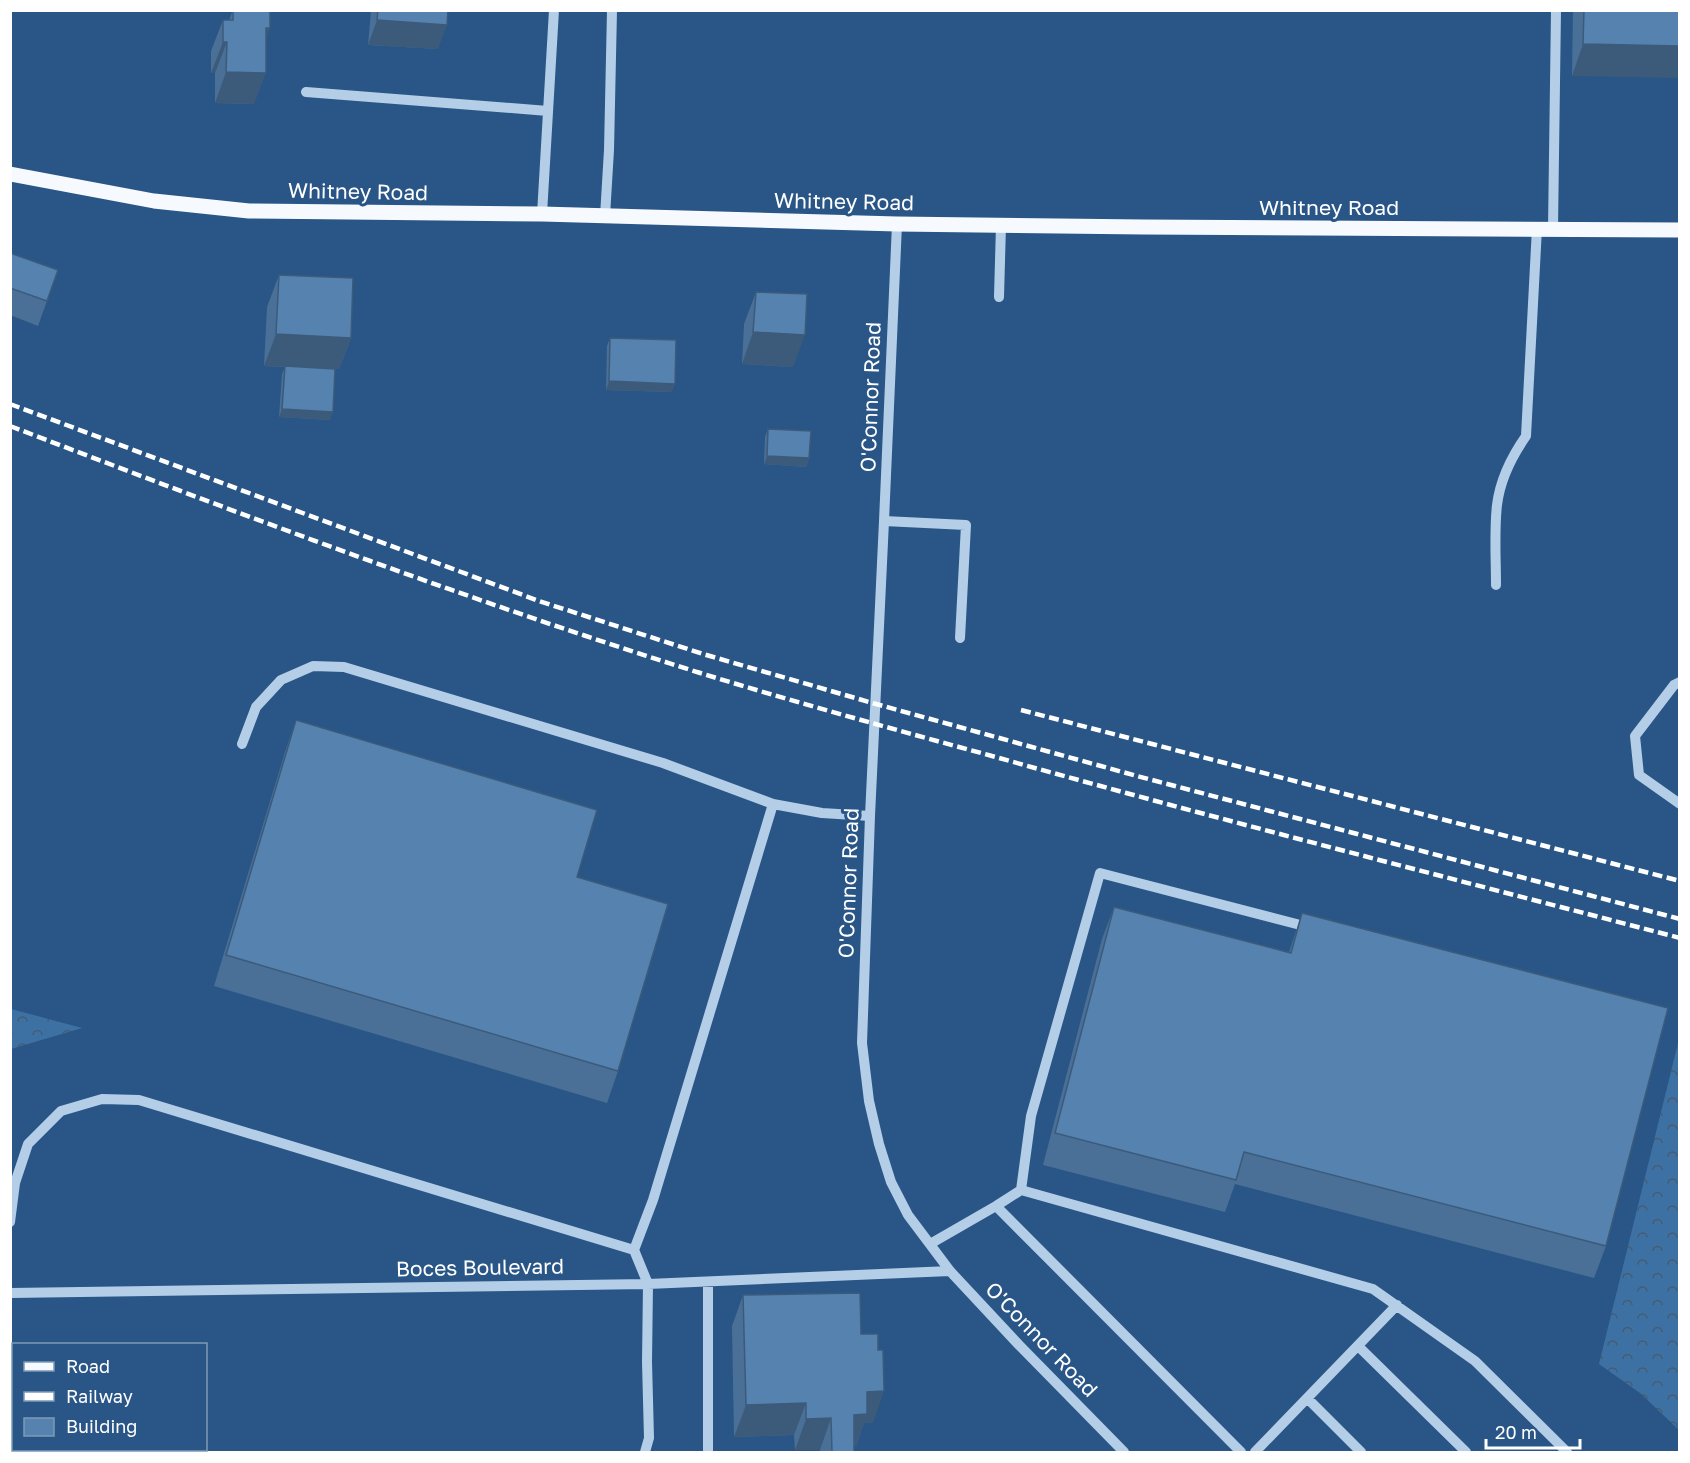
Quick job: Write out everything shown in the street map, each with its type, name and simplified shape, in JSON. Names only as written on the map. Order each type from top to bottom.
[{"type":"main road","name":"Whitney Road","points":[[10,174],[153,201],[249,211],[542,214],[897,224],[1680,230]]},
{"type":"street","points":[[542,214],[554,10]]},
{"type":"street","points":[[605,216],[612,10]]},
{"type":"street","points":[[1553,228],[1556,10]]},
{"type":"street","points":[[306,92],[548,111]]},
{"type":"street","name":"O'Connor Road","points":[[897,224],[862,1043],[869,1101],[891,1182],[908,1215],[950,1271],[1124,1452]]},
{"type":"street","points":[[999,297],[1001,225]]},
{"type":"street","points":[[1496,585],[1498,498],[1514,452],[1526,436],[1537,228]]},
{"type":"street","points":[[884,521],[966,525],[960,638]]},
{"type":"street","points":[[242,744],[256,707],[281,680],[313,666],[344,667],[663,763],[773,804],[822,813],[870,816]]},
{"type":"street","points":[[1680,682],[1674,685],[1635,736],[1639,775],[1680,804]]},
{"type":"street","points":[[645,1452],[649,1438],[648,1284],[634,1250],[653,1200],[773,804]]},
{"type":"street","points":[[1021,1190],[1031,1116],[1100,873],[1319,930]]},
{"type":"street","points":[[10,1222],[15,1183],[28,1144],[61,1112],[102,1099],[139,1100],[634,1250]]},
{"type":"street","points":[[930,1244],[1021,1190],[1374,1289],[1475,1360],[1567,1452]]},
{"type":"street","points":[[996,1206],[1241,1452]]},
{"type":"street","name":"Boces Boulevard","points":[[10,1293],[648,1284],[950,1271]]},
{"type":"street","points":[[708,1282],[708,1452]]},
{"type":"street","points":[[1255,1452],[1397,1305]]},
{"type":"street","points":[[1358,1346],[1466,1452]]},
{"type":"street","points":[[1307,1398],[1361,1452]]},
{"type":"green space","points":[[11,1009],[82,1028],[11,1049]]},
{"type":"green space","points":[[1679,1039],[1679,1430],[1640,1393],[1599,1364]]},
{"type":"building","points":[[233,10],[270,10],[270,28],[266,28],[266,73],[226,72],[227,42],[223,42],[223,20],[233,20]]},
{"type":"building","points":[[378,10],[448,10],[447,25],[377,20]]},
{"type":"building","points":[[1584,10],[1680,10],[1680,46],[1583,44]]},
{"type":"building","points":[[10,253],[58,270],[47,301],[10,288]]},
{"type":"building","points":[[279,275],[353,278],[351,338],[276,334]]},
{"type":"building","points":[[756,292],[807,294],[805,335],[753,332]]},
{"type":"building","points":[[610,338],[676,340],[675,384],[609,381]]},
{"type":"building","points":[[285,366],[335,369],[333,412],[282,409]]},
{"type":"building","points":[[768,429],[811,431],[809,458],[767,456]]},
{"type":"building","points":[[296,720],[597,810],[577,877],[668,904],[618,1071],[226,955]]},
{"type":"building","points":[[1114,907],[1291,953],[1302,913],[1668,1008],[1606,1246],[1244,1152],[1236,1180],[1055,1133]]},
{"type":"building","points":[[860,1293],[861,1334],[878,1334],[878,1350],[883,1350],[884,1391],[867,1392],[867,1414],[854,1415],[854,1452],[832,1452],[831,1418],[806,1419],[806,1403],[746,1405],[743,1295]]},
{"type":"railway","points":[[10,404],[539,601],[703,654],[1137,776],[1680,919]]},
{"type":"railway","points":[[10,426],[438,585],[697,672],[1163,803],[1680,938]]},
{"type":"railway","points":[[1021,710],[1680,881]]}]
